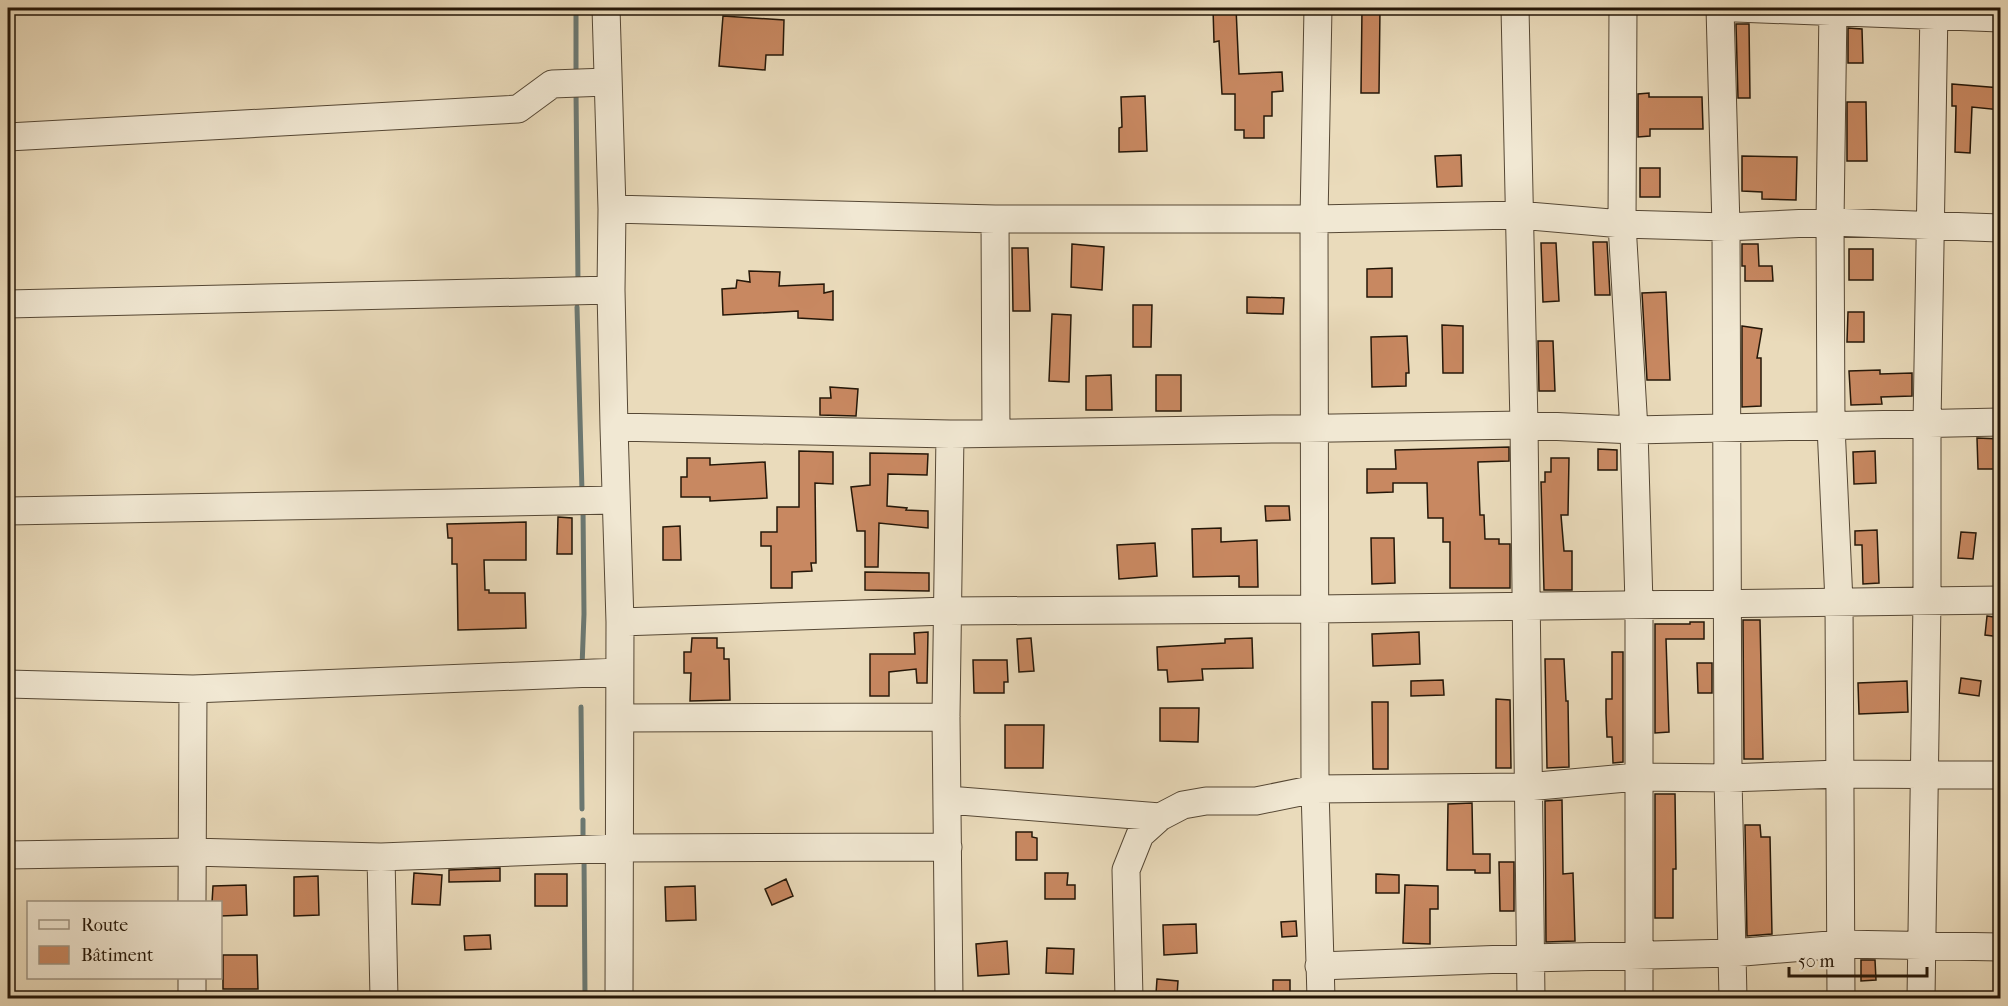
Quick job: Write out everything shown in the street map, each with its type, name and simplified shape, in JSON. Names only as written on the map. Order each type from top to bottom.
[{"type":"street","points":[[606,8],[620,622],[619,999]]},
{"type":"street","points":[[1318,8],[1314,219],[1315,789],[1321,999]]},
{"type":"street","points":[[1515,8],[1524,425],[1531,999]]},
{"type":"street","points":[[1623,8],[1622,224],[1634,430],[1639,604],[1637,777],[1639,999]]},
{"type":"street","points":[[1720,8],[1726,227],[1728,778],[1733,999]]},
{"type":"street","points":[[1736,8],[1934,11],[2001,18]]},
{"type":"street","points":[[1833,9],[1830,222],[1832,426],[1839,602],[1841,999]]},
{"type":"street","points":[[1921,999],[1934,11]]},
{"type":"street","points":[[8,136],[518,109],[552,84],[607,82]]},
{"type":"street","points":[[612,209],[995,219],[1314,219],[1519,215],[1622,224],[1726,227],[1830,222],[2001,228]]},
{"type":"street","points":[[995,219],[996,433]]},
{"type":"street","points":[[8,304],[611,290]]},
{"type":"street","points":[[614,427],[950,434],[1524,425],[1634,430],[2001,422]]},
{"type":"street","points":[[949,999],[946,717],[950,434]]},
{"type":"street","points":[[8,511],[616,500]]},
{"type":"street","points":[[620,622],[947,611],[1316,609],[2001,600]]},
{"type":"street","points":[[8,684],[193,689],[619,672]]},
{"type":"street","points":[[192,901],[193,689]]},
{"type":"street","points":[[620,718],[946,717]]},
{"type":"street","points":[[1129,999],[1126,870],[1140,835],[1160,817],[1183,806],[1206,801],[1256,801],[1315,789],[1527,787],[1637,777],[1728,778],[1839,774],[2001,775]]},
{"type":"street","points":[[948,800],[1160,817]]},
{"type":"street","points":[[8,855],[192,852],[381,857],[619,848],[948,847]]},
{"type":"street","points":[[381,857],[384,999]]},
{"type":"street","points":[[1319,966],[1732,952],[1841,944],[2001,947]]},
{"type":"street","points":[[192,979],[192,999]]},
{"type":"building","points":[[1213,8],[1236,8],[1239,74],[1282,72],[1283,91],[1272,92],[1272,116],[1264,116],[1264,138],[1244,138],[1244,130],[1235,130],[1235,94],[1222,94],[1219,41],[1214,42]]},
{"type":"building","points":[[1362,8],[1380,8],[1379,93],[1361,93]]},
{"type":"building","points":[[723,16],[784,20],[783,55],[766,55],[765,70],[719,66]]},
{"type":"building","points":[[1736,24],[1749,24],[1750,98],[1738,98]]},
{"type":"building","points":[[1848,28],[1862,29],[1863,63],[1848,63]]},
{"type":"building","points":[[1952,84],[2001,88],[2001,110],[1972,107],[1970,153],[1955,152],[1956,106],[1952,106]]},
{"type":"building","points":[[1649,93],[1649,97],[1702,97],[1703,129],[1650,129],[1650,136],[1638,137],[1638,94]]},
{"type":"building","points":[[1145,96],[1147,151],[1119,152],[1119,128],[1122,127],[1121,97]]},
{"type":"building","points":[[1847,102],[1866,102],[1867,161],[1847,161]]},
{"type":"building","points":[[1461,155],[1462,186],[1437,187],[1435,156]]},
{"type":"building","points":[[1742,156],[1797,157],[1796,200],[1762,199],[1762,192],[1742,191]]},
{"type":"building","points":[[1640,168],[1660,168],[1660,197],[1640,197]]},
{"type":"building","points":[[1593,242],[1607,242],[1610,295],[1595,295]]},
{"type":"building","points":[[1541,243],[1556,243],[1559,301],[1543,302]]},
{"type":"building","points":[[1072,244],[1104,247],[1102,290],[1071,287]]},
{"type":"building","points":[[1742,244],[1758,244],[1759,266],[1772,266],[1773,281],[1745,281]]},
{"type":"building","points":[[1012,248],[1028,248],[1030,311],[1013,311]]},
{"type":"building","points":[[1849,249],[1873,249],[1873,280],[1849,280]]},
{"type":"building","points":[[1392,268],[1392,297],[1367,297],[1367,269]]},
{"type":"building","points":[[749,271],[780,272],[779,286],[824,284],[824,293],[833,291],[833,320],[798,318],[798,311],[723,315],[722,289],[736,288],[737,280],[750,282]]},
{"type":"building","points":[[1666,292],[1670,380],[1647,380],[1642,293]]},
{"type":"building","points":[[1247,297],[1284,298],[1283,314],[1247,313]]},
{"type":"building","points":[[1133,305],[1152,305],[1151,347],[1133,347]]},
{"type":"building","points":[[1848,312],[1864,312],[1864,342],[1847,342]]},
{"type":"building","points":[[1052,314],[1071,315],[1069,382],[1049,381]]},
{"type":"building","points":[[1442,325],[1463,326],[1463,373],[1443,373]]},
{"type":"building","points":[[1742,326],[1762,329],[1757,358],[1761,358],[1761,406],[1742,407]]},
{"type":"building","points":[[1407,336],[1409,373],[1406,373],[1406,386],[1372,387],[1371,337]]},
{"type":"building","points":[[1538,341],[1553,341],[1555,391],[1539,391]]},
{"type":"building","points":[[1880,370],[1880,374],[1912,373],[1912,396],[1881,397],[1882,404],[1851,405],[1849,371]]},
{"type":"building","points":[[1111,375],[1112,410],[1086,410],[1086,376]]},
{"type":"building","points":[[1156,375],[1181,375],[1181,411],[1156,411]]},
{"type":"building","points":[[830,387],[858,389],[856,416],[820,415],[820,398],[831,398]]},
{"type":"building","points":[[1977,438],[2001,439],[2001,469],[1978,469]]},
{"type":"building","points":[[1509,447],[1509,461],[1478,462],[1478,465],[1480,515],[1484,515],[1485,539],[1499,539],[1499,544],[1510,544],[1510,588],[1450,588],[1450,542],[1443,542],[1443,518],[1428,518],[1427,483],[1393,483],[1393,492],[1367,493],[1367,469],[1396,469],[1395,450]]},
{"type":"building","points":[[1598,449],[1617,450],[1617,470],[1598,470]]},
{"type":"building","points":[[799,451],[833,452],[833,484],[815,483],[816,563],[811,563],[812,571],[792,572],[792,588],[771,588],[771,546],[761,546],[761,532],[777,532],[777,507],[799,507]]},
{"type":"building","points":[[1875,451],[1876,483],[1854,484],[1853,452]]},
{"type":"building","points":[[870,453],[928,454],[927,475],[888,474],[887,506],[928,511],[928,528],[879,523],[878,567],[865,567],[865,531],[857,531],[851,487],[870,485]]},
{"type":"building","points":[[687,458],[710,458],[710,465],[765,462],[767,498],[710,501],[710,497],[681,497],[681,477],[687,477]]},
{"type":"building","points":[[1551,458],[1569,458],[1568,515],[1561,515],[1564,551],[1572,551],[1572,590],[1544,590],[1541,482],[1545,482],[1545,472],[1551,472]]},
{"type":"building","points":[[1265,506],[1289,506],[1290,520],[1266,521]]},
{"type":"building","points":[[558,517],[572,518],[572,554],[557,554]]},
{"type":"building","points":[[526,522],[526,560],[484,560],[485,590],[489,590],[489,593],[525,593],[526,628],[458,630],[457,564],[452,564],[452,538],[448,538],[447,524]]},
{"type":"building","points":[[680,526],[681,560],[663,560],[663,527]]},
{"type":"building","points":[[1221,528],[1221,542],[1257,540],[1258,587],[1239,587],[1239,576],[1193,577],[1192,529]]},
{"type":"building","points":[[1877,530],[1879,583],[1863,584],[1862,545],[1855,545],[1855,531]]},
{"type":"building","points":[[1961,532],[1976,533],[1973,559],[1958,558]]},
{"type":"building","points":[[1371,538],[1394,538],[1395,583],[1372,584]]},
{"type":"building","points":[[1155,543],[1157,576],[1119,579],[1117,545]]},
{"type":"building","points":[[865,572],[929,573],[929,591],[865,590]]},
{"type":"building","points":[[1987,616],[2001,618],[2001,637],[1985,635]]},
{"type":"building","points":[[1743,620],[1760,620],[1763,759],[1744,759]]},
{"type":"building","points":[[1690,622],[1704,622],[1704,639],[1666,639],[1669,732],[1655,733],[1655,624],[1690,624]]},
{"type":"building","points":[[928,632],[927,683],[917,683],[916,669],[889,672],[889,696],[870,696],[870,654],[915,654],[914,633]]},
{"type":"building","points":[[1419,632],[1420,664],[1373,666],[1372,634]]},
{"type":"building","points":[[692,638],[717,638],[717,648],[724,648],[724,659],[729,659],[730,700],[690,701],[691,673],[684,673],[684,652],[691,652]]},
{"type":"building","points":[[1031,638],[1034,671],[1019,672],[1017,639]]},
{"type":"building","points":[[1252,638],[1253,668],[1202,669],[1203,680],[1168,682],[1167,670],[1158,670],[1157,647],[1225,643],[1225,639]]},
{"type":"building","points":[[1612,652],[1623,652],[1623,762],[1613,763],[1612,737],[1607,737],[1606,713],[1606,699],[1612,699]]},
{"type":"building","points":[[1545,659],[1564,659],[1566,701],[1568,701],[1569,767],[1547,768]]},
{"type":"building","points":[[973,660],[1007,660],[1008,682],[1004,682],[1004,693],[974,693]]},
{"type":"building","points":[[1697,663],[1712,663],[1712,693],[1698,693]]},
{"type":"building","points":[[1961,678],[1981,681],[1979,696],[1959,693]]},
{"type":"building","points":[[1443,680],[1444,695],[1411,696],[1411,681]]},
{"type":"building","points":[[1907,681],[1908,712],[1859,714],[1858,683]]},
{"type":"building","points":[[1496,699],[1510,700],[1511,768],[1496,768]]},
{"type":"building","points":[[1372,702],[1388,702],[1388,769],[1373,769]]},
{"type":"building","points":[[1160,708],[1199,708],[1198,742],[1160,741]]},
{"type":"building","points":[[1005,725],[1044,725],[1043,768],[1005,768]]},
{"type":"building","points":[[1655,794],[1675,794],[1676,869],[1673,869],[1673,918],[1655,918]]},
{"type":"building","points":[[1562,800],[1563,874],[1573,873],[1575,941],[1546,942],[1545,801]]},
{"type":"building","points":[[1472,803],[1473,854],[1490,854],[1490,873],[1475,873],[1475,870],[1447,870],[1448,804]]},
{"type":"building","points":[[1745,825],[1760,825],[1761,837],[1770,837],[1772,934],[1747,936]]},
{"type":"building","points":[[1016,832],[1032,832],[1032,837],[1037,838],[1037,860],[1016,860]]},
{"type":"building","points":[[1499,862],[1514,862],[1514,911],[1500,911]]},
{"type":"building","points":[[500,868],[500,881],[449,882],[449,870]]},
{"type":"building","points":[[414,873],[442,875],[440,905],[412,904]]},
{"type":"building","points":[[1045,873],[1068,873],[1067,885],[1075,885],[1075,899],[1045,899]]},
{"type":"building","points":[[535,874],[567,874],[567,906],[535,906]]},
{"type":"building","points":[[1376,874],[1399,875],[1399,893],[1376,893]]},
{"type":"building","points":[[318,876],[319,915],[294,916],[294,877]]},
{"type":"building","points":[[786,879],[793,896],[772,905],[765,889]]},
{"type":"building","points":[[246,885],[247,915],[222,916],[222,901],[212,901],[213,886]]},
{"type":"building","points":[[1405,885],[1438,886],[1438,909],[1430,909],[1430,944],[1403,943]]},
{"type":"building","points":[[695,886],[696,920],[666,921],[665,887]]},
{"type":"building","points":[[1296,921],[1297,936],[1282,937],[1281,922]]},
{"type":"building","points":[[1196,924],[1197,953],[1164,955],[1163,925]]},
{"type":"building","points":[[490,935],[491,949],[465,950],[464,936]]},
{"type":"building","points":[[1007,941],[1009,974],[978,976],[976,944]]},
{"type":"building","points":[[1047,948],[1074,949],[1073,974],[1046,973]]},
{"type":"building","points":[[223,955],[257,955],[258,989],[223,989]]},
{"type":"building","points":[[1861,960],[1875,960],[1876,980],[1861,981]]},
{"type":"building","points":[[1157,979],[1178,981],[1177,996],[1156,994]]},
{"type":"building","points":[[1273,980],[1290,980],[1290,999],[1273,999]]},
{"type":"waterway","points":[[576,8],[576,75]]},
{"type":"waterway","points":[[576,92],[578,282]]},
{"type":"waterway","points":[[577,307],[582,492]]},
{"type":"waterway","points":[[582,667],[583,508]]},
{"type":"waterway","points":[[581,707],[582,809]]},
{"type":"waterway","points":[[583,820],[583,841]]},
{"type":"waterway","points":[[584,856],[585,998]]}]
